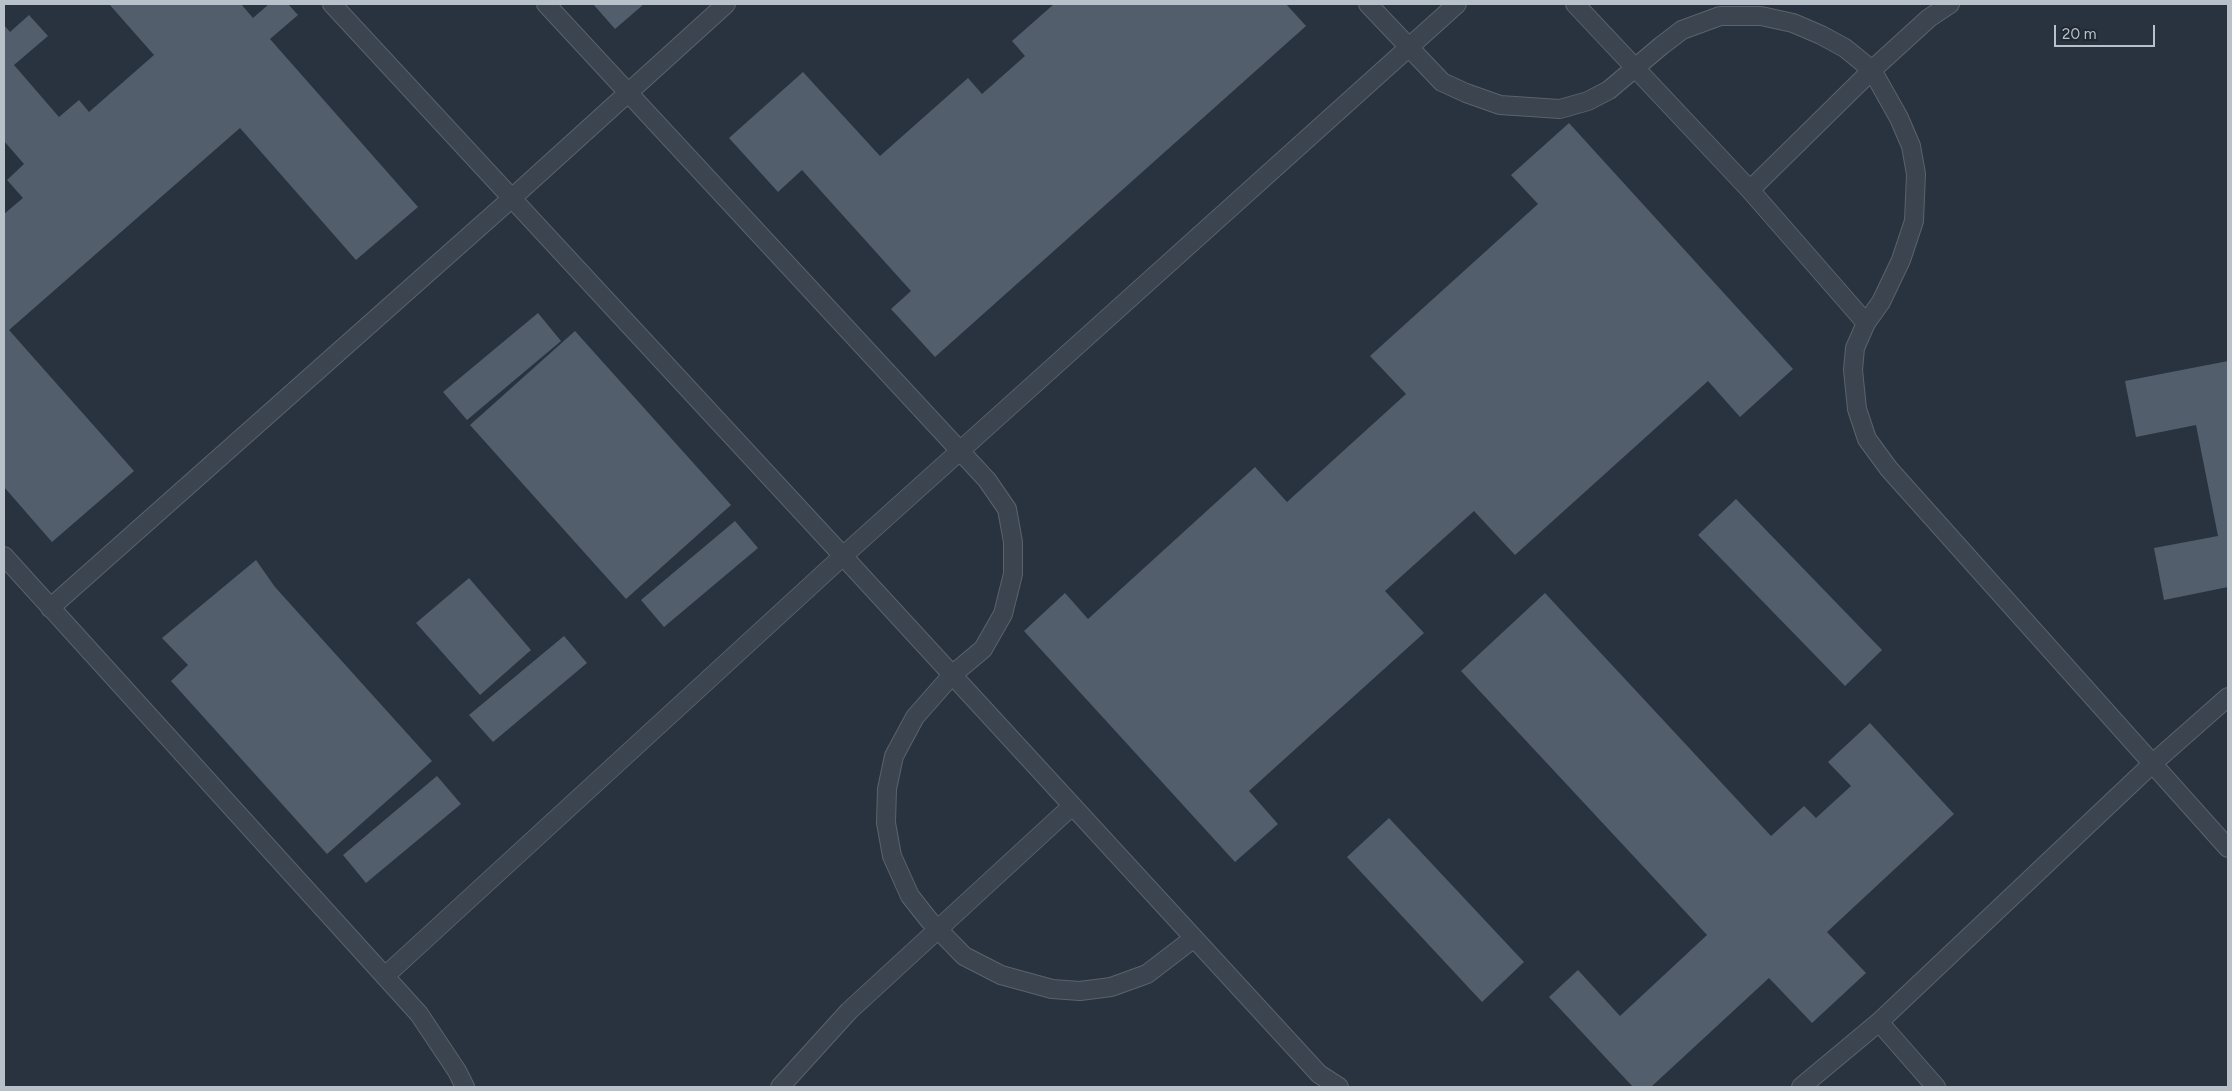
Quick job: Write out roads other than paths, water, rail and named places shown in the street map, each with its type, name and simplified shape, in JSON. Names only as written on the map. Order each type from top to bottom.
[{"type":"lane","points":[[332,4],[1319,1074],[1339,1087]]},
{"type":"lane","points":[[546,4],[987,480],[1007,508],[1013,542],[1013,574],[1003,614],[983,649],[952,675],[915,717],[894,756],[887,789],[886,823],[892,856],[910,896],[964,956],[1002,975],[1052,990],[1080,991],[1111,987],[1147,974],[1194,938]]},
{"type":"lane","points":[[50,608],[512,198],[726,4]]},
{"type":"lane","points":[[1368,4],[1442,82],[1500,105],[1560,109],[1588,101],[1609,90],[1682,30],[1720,16],[1761,16],[1793,23],[1845,48],[1872,70],[1899,118],[1911,146],[1916,174],[1914,221],[1901,260],[1881,302],[1866,323],[1855,348],[1853,370],[1857,409],[1868,439],[1889,469],[2228,848]]},
{"type":"lane","points":[[385,976],[843,556],[1458,4]]},
{"type":"lane","points":[[1575,4],[1750,190],[1866,323]]},
{"type":"lane","points":[[1750,190],[1872,70],[1929,18],[1950,4]]},
{"type":"lane","points":[[4,556],[419,1014],[466,1087]]},
{"type":"lane","points":[[1801,1087],[1879,1022],[2152,764],[2228,697]]},
{"type":"lane","points":[[780,1087],[849,1011],[1072,806]]},
{"type":"lane","points":[[1879,1022],[1936,1087]]}]
